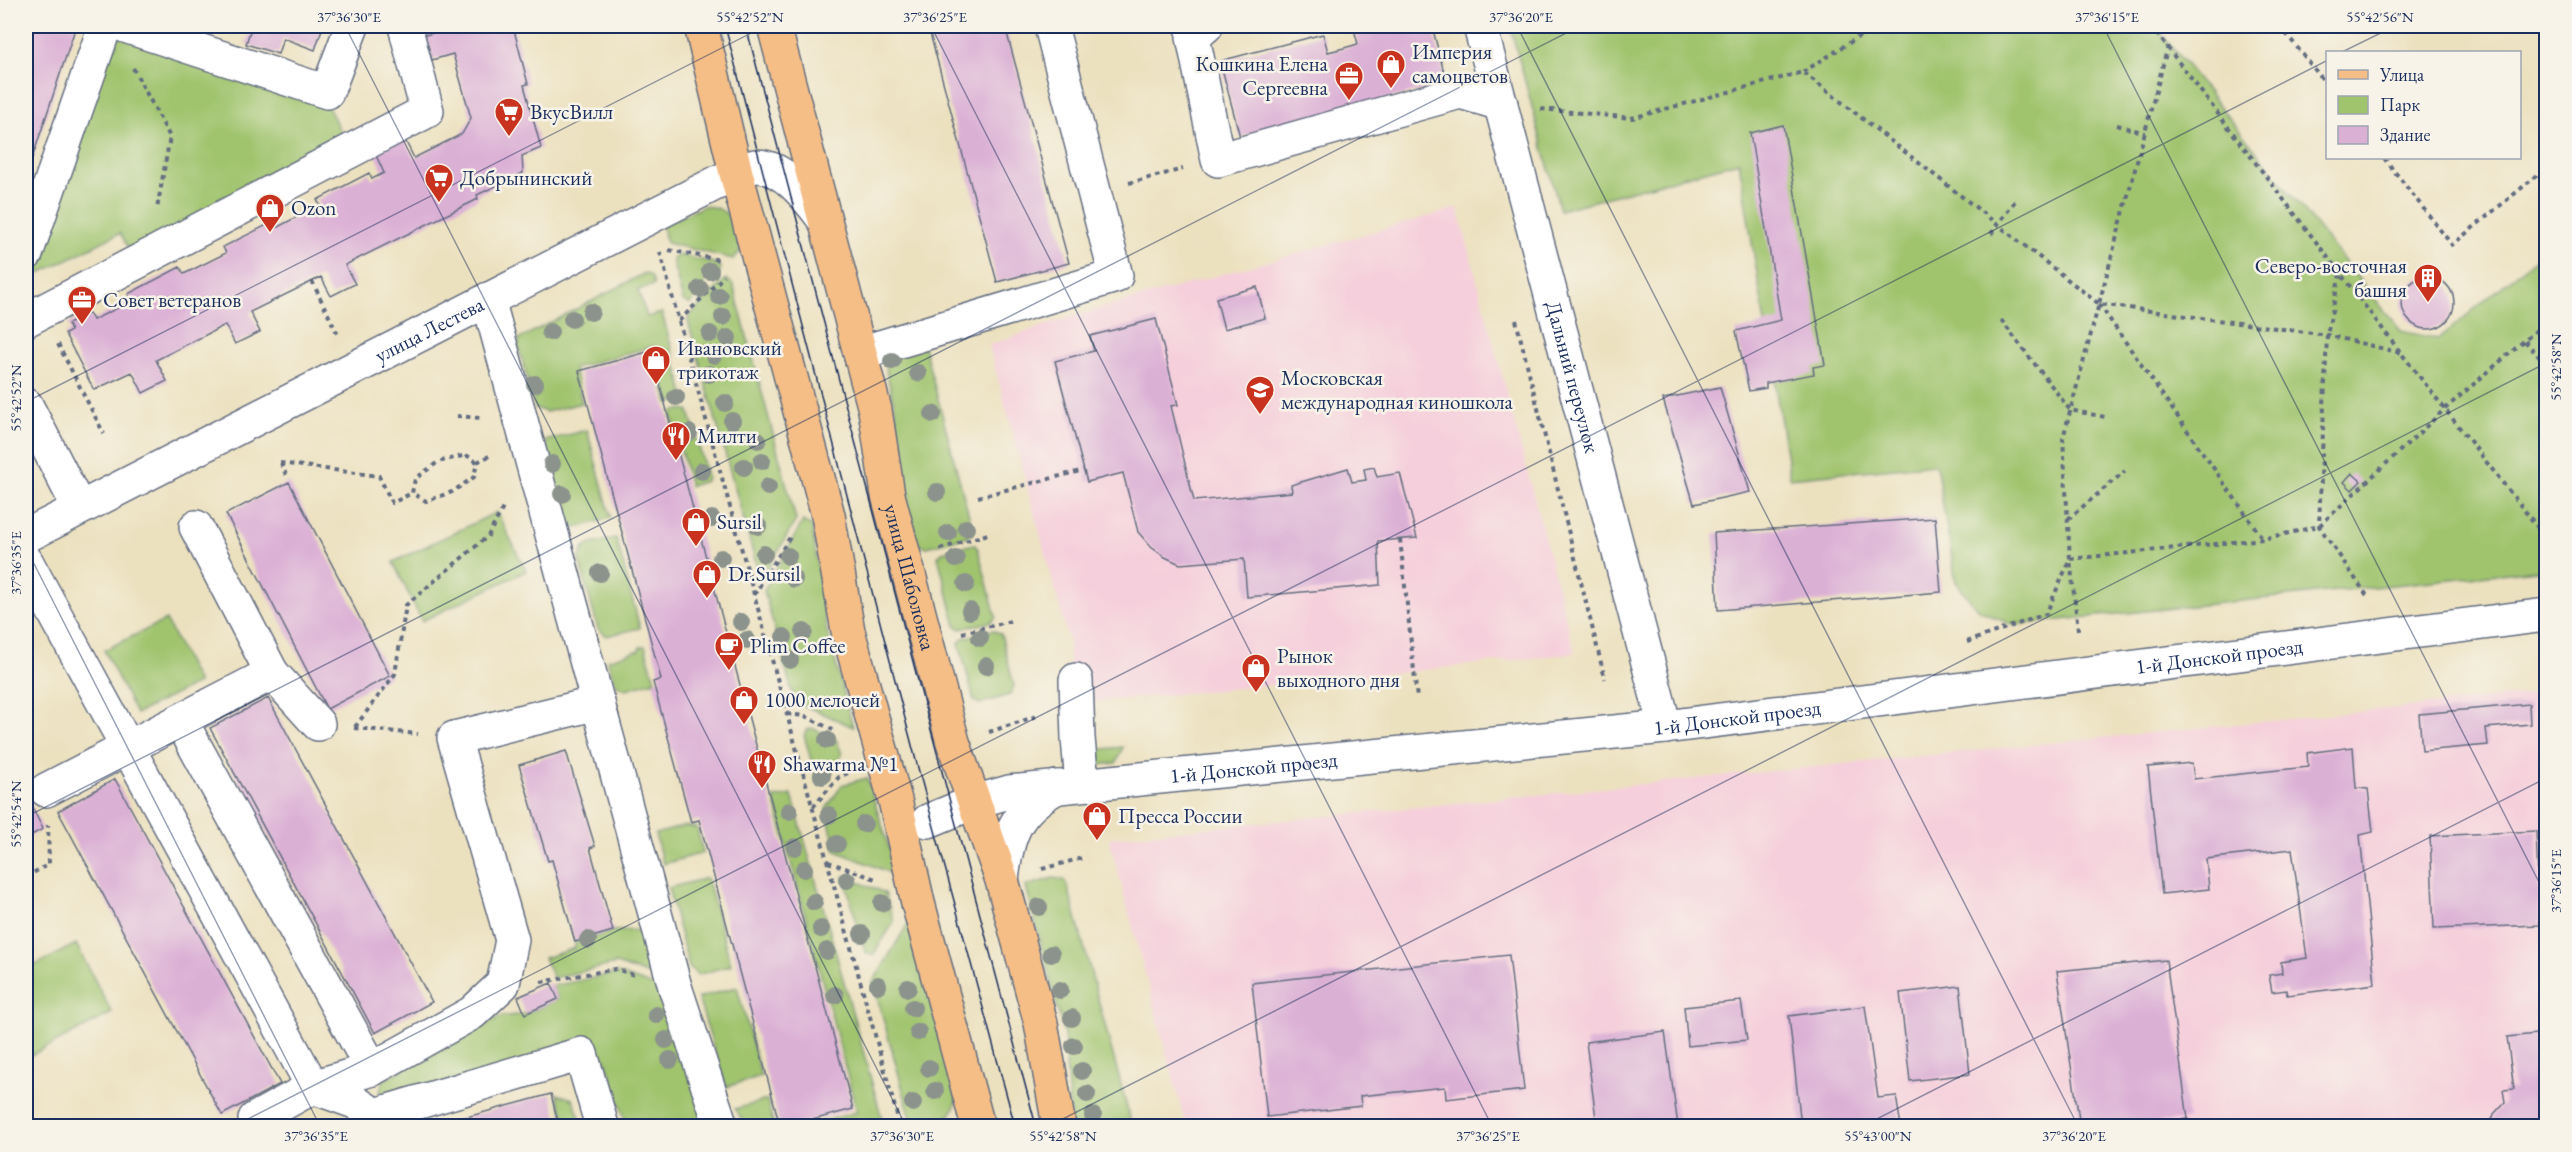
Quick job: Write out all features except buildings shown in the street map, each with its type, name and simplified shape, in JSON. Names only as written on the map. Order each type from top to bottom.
[{"type":"main road","points":[[701,26],[736,173],[828,515],[848,631],[895,800],[978,1126]]},
{"type":"main road","name":"улица Шаболовка","points":[[774,26],[875,410],[888,495],[953,742],[974,802],[1017,876],[1059,1126]]},
{"type":"street","points":[[26,254],[105,26]]},
{"type":"street","points":[[125,26],[327,92],[352,26]]},
{"type":"street","points":[[33,316],[427,111],[405,26]]},
{"type":"street","points":[[860,353],[1116,276],[1051,26]]},
{"type":"street","points":[[1206,26],[1193,38],[1218,160],[1460,92],[1501,104]]},
{"type":"street","name":"Дальний переулок","points":[[1480,26],[1665,727]]},
{"type":"street","name":"улица Лестева","points":[[26,536],[736,173],[755,166],[778,173],[804,194],[823,218]]},
{"type":"street","points":[[488,299],[675,987],[721,1126]]},
{"type":"street","points":[[26,405],[79,508]]},
{"type":"street","points":[[196,527],[272,673],[318,724]]},
{"type":"street","points":[[26,561],[313,1087],[355,1102],[375,1115],[416,1115],[581,1054],[602,1126]]},
{"type":"street","name":"1-й Донской проезд","points":[[928,821],[974,802],[1009,792],[1665,727],[2547,615]]},
{"type":"street","points":[[46,790],[272,673]]},
{"type":"street","points":[[1017,876],[1006,845],[1013,829],[1036,798],[1070,785],[1077,738],[1076,680]]},
{"type":"street","points":[[258,1126],[255,1119],[313,1087],[372,1069],[472,1013],[503,984],[512,940],[454,738],[598,703]]},
{"type":"street","points":[[181,720],[372,1069]]},
{"type":"street","points":[[895,800],[912,814],[928,821],[916,837],[908,858]]},
{"type":"path","points":[[1501,104],[1632,118],[1803,72],[1876,26]]},
{"type":"path","points":[[1960,26],[2005,26]]},
{"type":"path","points":[[2151,26],[2401,353],[2547,538]]},
{"type":"path","points":[[2280,26],[2326,84]]},
{"type":"path","points":[[2078,630],[2070,559],[2063,438],[2168,46]]},
{"type":"path","points":[[1803,72],[2098,304],[2263,539]]},
{"type":"path","points":[[153,103],[170,137],[159,198]]},
{"type":"path","points":[[2117,125],[2145,133]]},
{"type":"path","points":[[2385,159],[2452,245],[2547,168]]},
{"type":"path","points":[[1095,192],[1218,160]]},
{"type":"path","points":[[1991,234],[2015,201]]},
{"type":"path","points":[[729,262],[659,248],[900,1126]]},
{"type":"path","points":[[679,321],[731,269]]},
{"type":"path","points":[[2340,273],[2327,335],[2319,526],[2368,597]]},
{"type":"path","points":[[312,281],[354,368]]},
{"type":"path","points":[[2098,304],[2327,335],[2401,353]]},
{"type":"path","points":[[1514,311],[1605,680]]},
{"type":"path","points":[[33,316],[104,434]]},
{"type":"path","points":[[2001,320],[2070,410],[2105,417]]},
{"type":"path","points":[[2070,559],[2263,539],[2319,526],[2446,408],[2547,322]]},
{"type":"path","points":[[2540,328],[2547,335]]},
{"type":"path","points":[[2525,341],[2545,358]]},
{"type":"path","points":[[466,455],[477,462],[474,477],[452,492],[426,501],[412,493],[415,479],[438,462],[466,455]]},
{"type":"path","points":[[354,728],[395,674],[406,605],[488,536],[531,458]]},
{"type":"path","points":[[286,475],[280,463],[379,476],[392,503],[412,493]]},
{"type":"path","points":[[978,497],[1084,470]]},
{"type":"path","points":[[2067,519],[2125,471]]},
{"type":"path","points":[[2540,529],[2547,528]]},
{"type":"path","points":[[754,595],[794,531]]},
{"type":"path","points":[[1400,539],[1417,699]]},
{"type":"path","points":[[1967,642],[2046,614],[2070,559]]},
{"type":"path","points":[[956,635],[1011,621]]},
{"type":"path","points":[[787,714],[805,716],[843,734]]},
{"type":"path","points":[[981,734],[1036,716]]},
{"type":"path","points":[[318,724],[454,738]]},
{"type":"path","points":[[812,807],[839,777],[855,770]]},
{"type":"path","points":[[26,877],[49,864],[46,790]]},
{"type":"path","points":[[1017,876],[1082,858]]},
{"type":"path","points":[[828,861],[878,880]]},
{"type":"path","points":[[553,981],[616,969],[675,987]]},
{"type":"shaded area","name":"Московская международная киношкола","points":[[1458,208],[1575,653],[1083,703],[1069,680],[1069,642],[989,345],[1067,318]]},
{"type":"shaded area","points":[[2546,693],[2546,1126],[1186,1126],[1109,838]]},
{"type":"green space","points":[[1510,26],[2155,26],[2401,331],[2438,339],[2546,250],[2546,569],[2012,625],[1977,609],[1956,582],[1936,464],[1790,478],[1739,162],[1560,210]]},
{"type":"green space","points":[[112,29],[322,95],[348,146],[133,257],[120,233],[26,280],[26,274]]},
{"type":"green space","points":[[704,206],[721,210],[735,225],[743,249],[733,259],[667,243],[662,225]]},
{"type":"green space","points":[[680,255],[718,264],[721,268],[719,274],[705,278],[705,288],[690,304],[683,301],[673,264],[673,258]]},
{"type":"green space","points":[[645,273],[651,276],[654,285],[638,290],[647,317],[662,313],[684,394],[681,400],[668,403],[654,346],[574,368],[582,403],[546,412],[535,408],[518,345],[519,339]]},
{"type":"green space","points":[[726,279],[733,284],[796,520],[768,569],[763,571],[757,567],[688,321],[689,316]]},
{"type":"green space","points":[[923,343],[973,531],[968,536],[927,547],[912,543],[901,473],[896,413],[885,366],[887,360]]},
{"type":"green space","points":[[683,409],[689,411],[707,476],[706,481],[690,486],[671,412]]},
{"type":"green space","points":[[587,430],[611,518],[576,528],[569,524],[545,441]]},
{"type":"green space","points":[[497,512],[526,571],[422,621],[393,562]]},
{"type":"green space","points":[[803,521],[812,527],[826,627],[853,727],[794,699],[764,591]]},
{"type":"green space","points":[[616,538],[640,628],[607,636],[598,629],[579,559],[585,546]]},
{"type":"green space","points":[[974,544],[978,549],[996,617],[991,622],[961,629],[956,626],[938,557],[942,552]]},
{"type":"green space","points":[[166,620],[198,683],[136,714],[104,650]]},
{"type":"green space","points":[[993,630],[1001,634],[1014,686],[1010,695],[979,704],[974,700],[959,643],[963,638]]},
{"type":"green space","points":[[645,646],[655,681],[626,689],[616,685],[607,660]]},
{"type":"green space","points":[[812,728],[836,739],[842,754],[827,780],[822,782],[816,778],[804,735]]},
{"type":"green space","points":[[1123,747],[1116,763],[1068,768],[1081,751]]},
{"type":"green space","points":[[867,778],[898,876],[836,851],[826,809],[842,785]]},
{"type":"green space","points":[[791,795],[884,1126],[806,1126],[857,1112],[774,798]]},
{"type":"green space","points":[[685,826],[697,828],[703,853],[663,864],[655,834]]},
{"type":"green space","points":[[844,876],[885,893],[894,922],[873,955],[865,952]]},
{"type":"green space","points":[[707,878],[731,965],[698,975],[689,967],[668,888]]},
{"type":"green space","points":[[1053,878],[1064,880],[1068,887],[1132,1126],[1071,1126],[1064,1034],[1026,886]]},
{"type":"green space","points":[[912,917],[957,1100],[946,1119],[935,1124],[921,1126],[913,1126],[873,982]]},
{"type":"green space","points":[[644,930],[659,978],[616,964],[553,978],[544,958],[575,948],[575,942],[613,931]]},
{"type":"green space","points":[[76,944],[112,1013],[26,1058],[26,970]]},
{"type":"green space","points":[[617,973],[662,989],[704,1118],[687,1126],[627,1126],[605,1058],[596,1049],[385,1097],[380,1091],[383,1080],[499,1017],[525,1014],[558,999],[552,986]]},
{"type":"green space","points":[[737,987],[761,1076],[726,1087],[698,998]]},
{"type":"green space","points":[[557,1094],[573,1099],[583,1126],[567,1126]]},
{"type":"green space","points":[[767,1100],[774,1126],[746,1126],[735,1109]]},
{"type":"tram line","points":[[725,26],[914,753],[1015,1126]]},
{"type":"tram line","points":[[746,26],[1036,1126]]},
{"type":"place","name":"Империя самоцветов","points":[[1391,90]]},
{"type":"place","name":"Кошкина Елена Сергеевна","points":[[1349,102]]},
{"type":"place","name":"ВкусВилл","points":[[509,138]]},
{"type":"place","name":"Добрынинский","points":[[439,204]]},
{"type":"place","name":"Ozon","points":[[270,234]]},
{"type":"place","name":"Северо-восточная башня","points":[[2428,304]]},
{"type":"place","name":"Совет ветеранов","points":[[82,326]]},
{"type":"place","name":"Ивановский трикотаж","points":[[656,386]]},
{"type":"place","name":"Московская международная киношкола","points":[[1260,416]]},
{"type":"place","name":"Милти","points":[[676,462]]},
{"type":"place","name":"Sursil","points":[[696,548]]},
{"type":"place","name":"Dr.Sursil","points":[[707,600]]},
{"type":"place","name":"Plim Coffee","points":[[729,672]]},
{"type":"place","name":"Рынок выходного дня","points":[[1256,694]]},
{"type":"place","name":"1000 мелочей","points":[[744,726]]},
{"type":"place","name":"Shawarma №1","points":[[762,790]]},
{"type":"place","name":"Пресса России","points":[[1097,842]]}]
